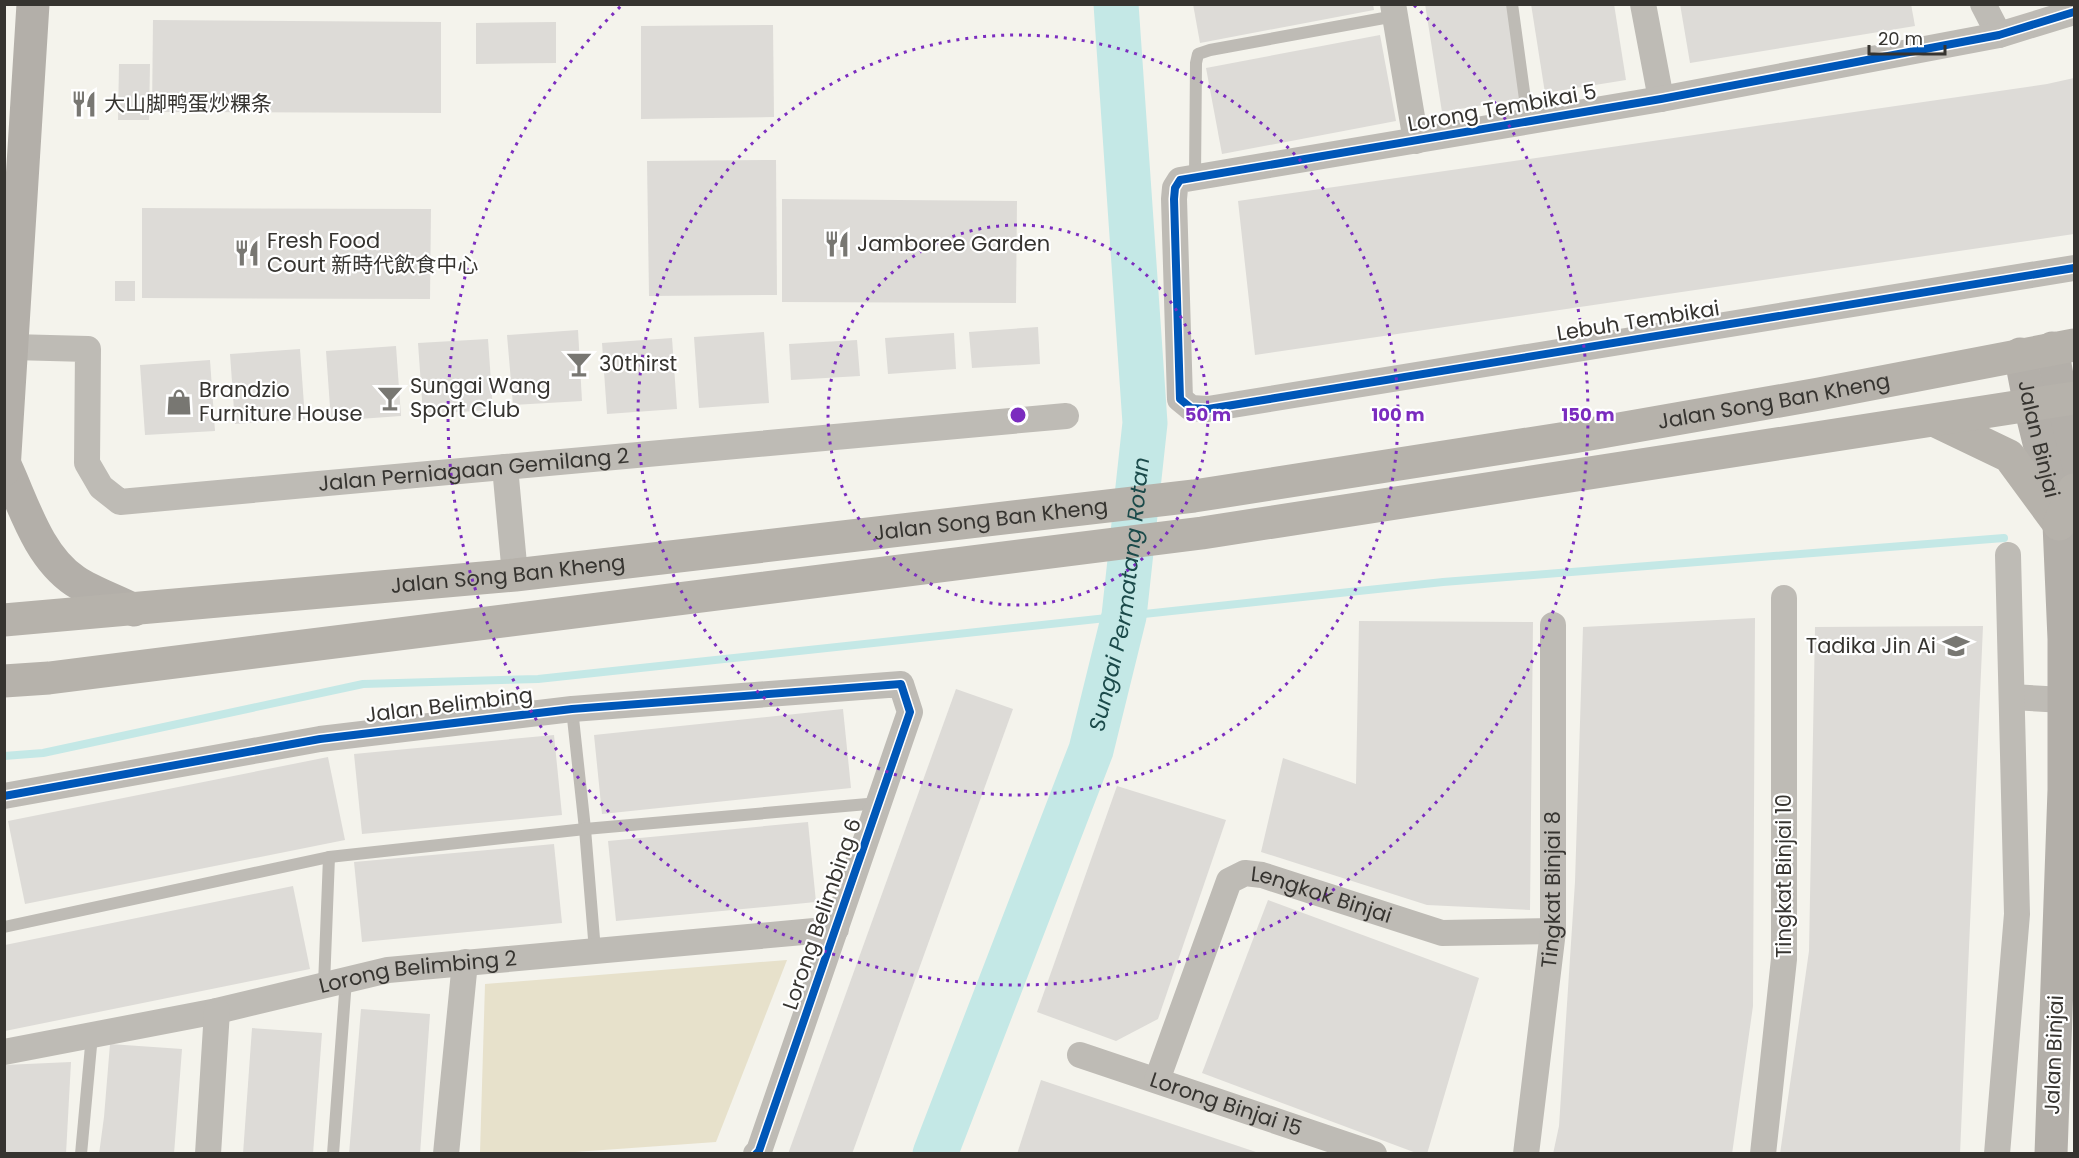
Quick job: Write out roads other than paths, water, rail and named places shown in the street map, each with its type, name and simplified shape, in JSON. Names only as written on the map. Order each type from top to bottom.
[{"type":"main road","name":"Jalan Song Ban Kheng","points":[[4,620],[516,575],[1194,496],[1573,438],[2063,347]]},
{"type":"main road","name":"Jalan Song Ban Kheng","points":[[4,681],[49,678],[1202,533],[2068,399]]},
{"type":"main road","points":[[1936,421],[2009,456],[2059,524],[2074,490]]},
{"type":"street","points":[[33,4],[5,469],[43,546],[56,564],[75,581],[134,610]]},
{"type":"street","points":[[1642,4],[1661,99]]},
{"type":"street","points":[[1983,4],[1999,35]]},
{"type":"street","points":[[1394,10],[1416,141]]},
{"type":"street","name":"Lorong Tembikai 5","points":[[1208,409],[1191,408],[1180,399],[1174,199],[1175,188],[1180,180],[1661,99],[1999,35],[2074,12]]},
{"type":"street","name":"Lebuh Tembikai","points":[[1208,409],[2074,268]]},
{"type":"street","name":"Jalan Perniagaan Gemilang 2","points":[[12,347],[88,349],[87,463],[101,487],[120,502],[1066,416]]},
{"type":"street","name":"Jalan Binjai","points":[[2059,524],[2072,459],[2063,347]]},
{"type":"street","name":"Jalan Binjai","points":[[2020,354],[2030,406],[2059,524],[2069,639],[2064,700],[2065,1028],[2051,1154]]},
{"type":"street","points":[[505,467],[516,575]]},
{"type":"street","points":[[1997,1154],[2017,914],[2008,555]]},
{"type":"street","name":"Tingkat Binjai 10","points":[[1763,1154],[1784,959],[1784,598]]},
{"type":"street","name":"Tingkat Binjai 8","points":[[1526,1154],[1553,931],[1553,625]]},
{"type":"street","name":"Jalan Belimbing","points":[[4,796],[320,739],[572,709],[901,684]]},
{"type":"street","name":"Lorong Belimbing 6","points":[[756,1154],[759,1151],[910,712],[901,684]]},
{"type":"street","points":[[2012,697],[2064,700]]},
{"type":"street","name":"Lengkok Binjai","points":[[1157,1080],[1229,881],[1245,873],[1262,875],[1442,933],[1553,931]]},
{"type":"street","name":"Lorong Belimbing 2","points":[[4,1052],[217,1011],[388,970],[836,929]]},
{"type":"street","points":[[446,1154],[465,962]]},
{"type":"street","points":[[208,1154],[217,1011]]},
{"type":"street","name":"Lorong Binjai 15","points":[[1080,1055],[1374,1154]]},
{"type":"lane","points":[[1512,4],[1528,121]]},
{"type":"lane","points":[[1195,177],[1198,54],[1394,10]]},
{"type":"lane","points":[[572,709],[595,951]]},
{"type":"lane","points":[[4,927],[329,857],[585,829],[879,803]]},
{"type":"lane","points":[[329,857],[335,982],[333,1154]]},
{"type":"lane","points":[[81,1154],[92,1035]]},
{"type":"waterway","name":"Sungai Permatang Rotan","points":[[935,1154],[1091,750],[1124,616],[1145,423],[1116,4]]},
{"type":"waterway","points":[[4,756],[43,753],[363,684],[538,679],[1443,582],[2004,538]]},
{"type":"place","name":"大山脚鸭蛋炒粿条","points":[[84,104]]},
{"type":"place","name":"Jamboree Garden","points":[[837,244]]},
{"type":"place","name":"Fresh Food Court 新時代飲食中心","points":[[247,253]]},
{"type":"place","name":"30thirst","points":[[579,364]]},
{"type":"place","name":"Sungai Wang Sport Club","points":[[390,398]]},
{"type":"place","name":"Brandzio Furniture House","points":[[179,402]]},
{"type":"place","name":"Tadika Jin Ai","points":[[1956,646]]}]
